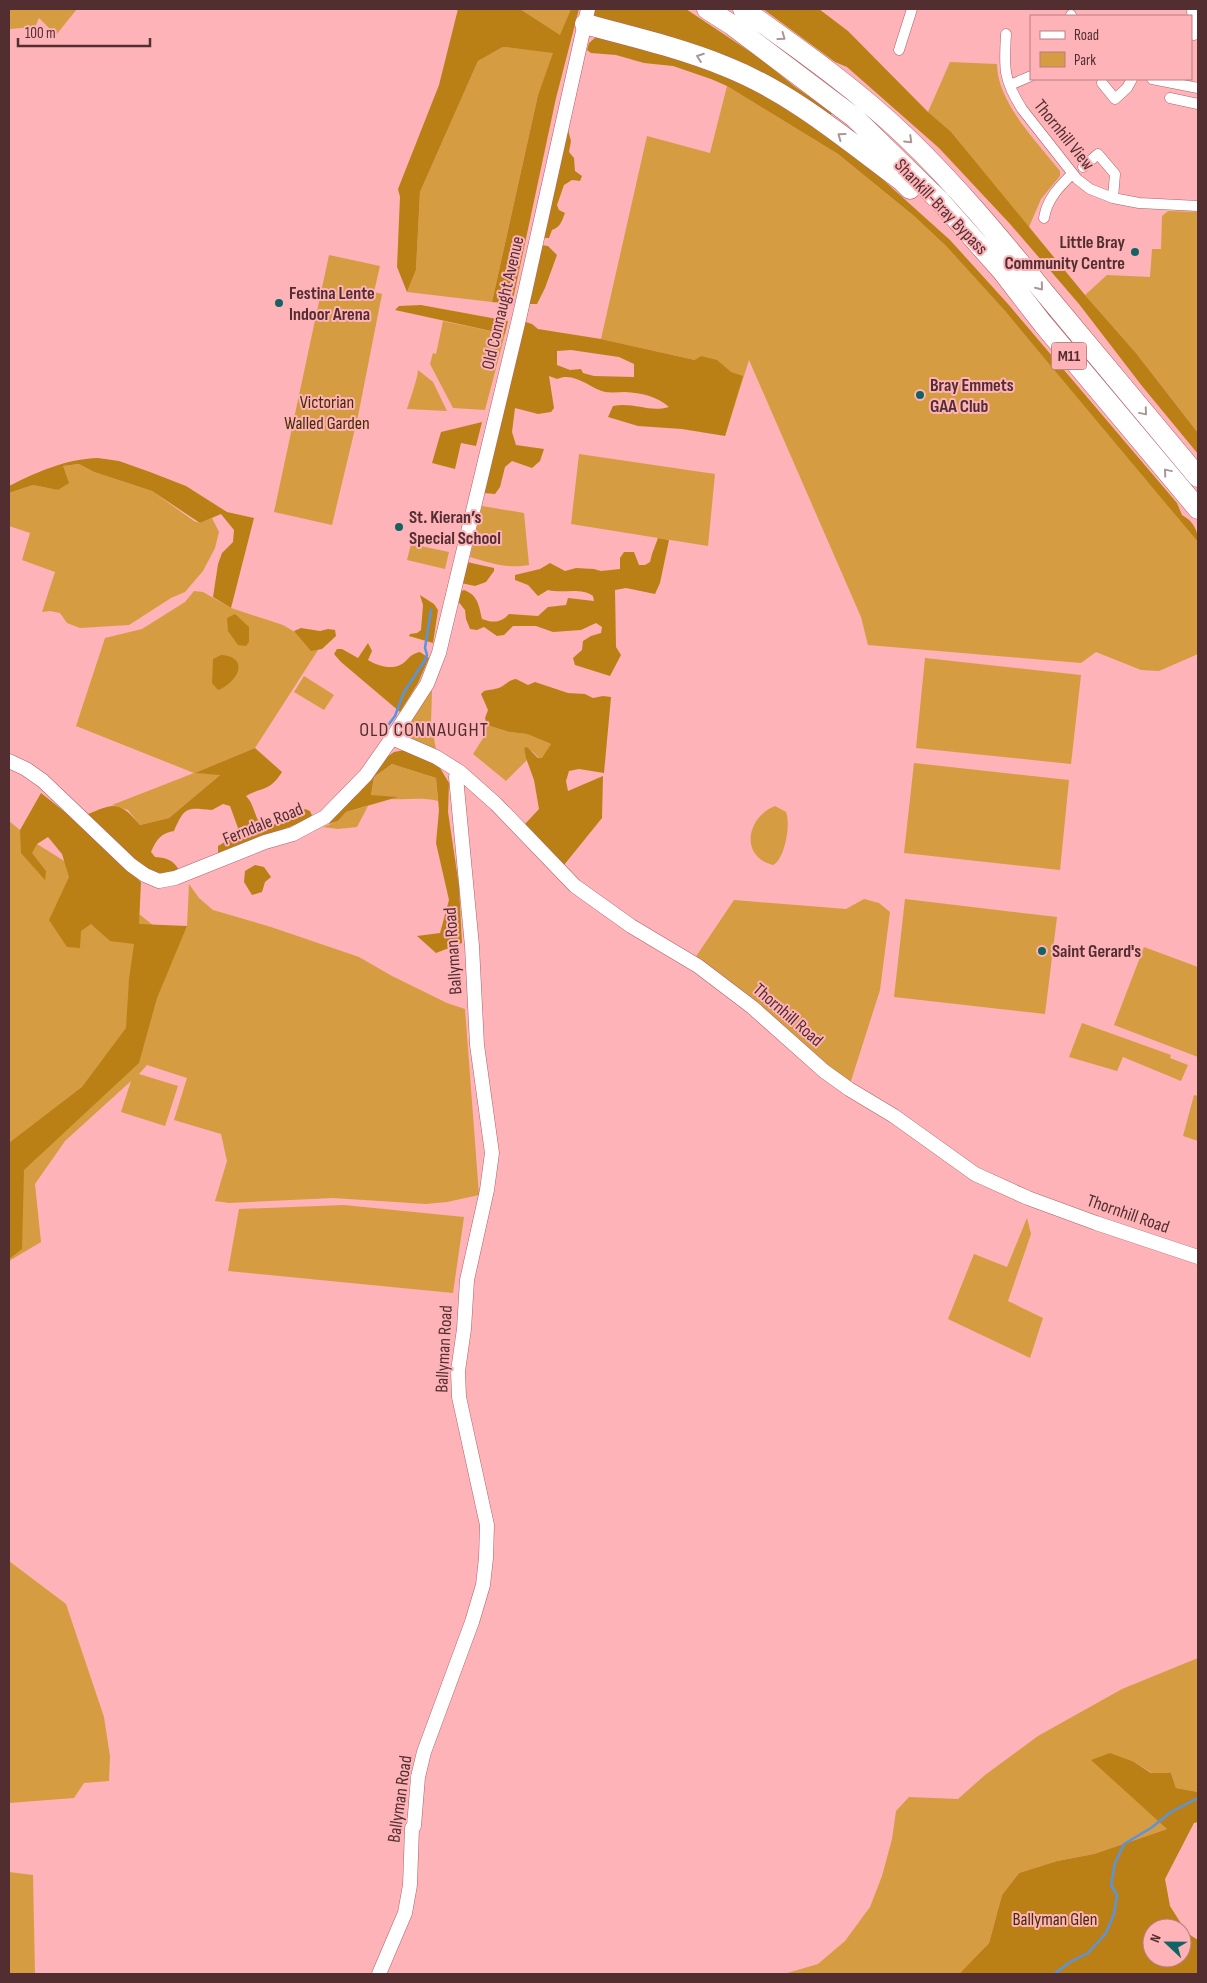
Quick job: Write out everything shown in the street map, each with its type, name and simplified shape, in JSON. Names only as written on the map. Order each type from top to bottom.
[{"type":"highway","name":"Shankill-Bray Bypass","points":[[707,9],[732,25],[854,118],[941,202],[1002,271],[1042,324],[1198,509]]},
{"type":"highway","name":"Shankill-Bray Bypass","points":[[743,9],[855,93],[905,136],[964,195],[1198,477]]},
{"type":"highway","points":[[587,16],[728,67],[770,89],[814,116],[902,182],[1042,324]]},
{"type":"street","points":[[899,50],[912,9]]},
{"type":"street","points":[[1192,9],[1194,36]]},
{"type":"street","name":"Old Connaught Avenue","points":[[450,604],[521,310],[587,16]]},
{"type":"street","name":"Thornhill View","points":[[1006,34],[1004,72],[1022,109],[1072,174],[1090,189],[1113,198],[1114,170],[1098,154],[1083,166]]},
{"type":"street","points":[[1010,85],[1030,76]]},
{"type":"street","points":[[1102,83],[1115,99],[1128,88],[1132,80]]},
{"type":"street","points":[[1157,80],[1198,88],[1197,103],[1170,98]]},
{"type":"street","points":[[1044,218],[1049,201],[1072,174]]},
{"type":"street","points":[[1113,198],[1139,203],[1198,206]]},
{"type":"street","name":"Ferndale Road","points":[[9,761],[26,769],[43,781],[145,876],[159,881],[190,874],[314,824],[343,801],[366,775],[427,684],[439,653],[450,604]]},
{"type":"street","name":"Thornhill Road","points":[[392,738],[436,757],[460,772],[496,804],[575,886],[631,926],[698,966],[752,1007],[824,1071],[849,1089],[894,1116],[981,1177],[1028,1198],[1198,1257]]},
{"type":"street","name":"Ballyman Road","points":[[379,1974],[406,1913],[410,1885],[412,1828],[414,1826],[418,1777],[424,1752],[472,1622],[483,1585],[486,1558],[486,1525],[459,1397],[458,1371],[464,1330],[466,1280],[487,1190],[492,1153],[477,1046],[472,946],[456,777],[460,772]]},
{"type":"green space","points":[[9,9],[77,9],[56,35],[39,18],[35,27],[9,29]]},
{"type":"green space","points":[[458,9],[520,9],[560,35],[571,9],[579,9],[556,98],[512,304],[492,302],[538,95],[553,53],[503,47],[478,61],[420,192],[416,270],[407,292],[397,267],[400,197],[398,189],[439,85]]},
{"type":"green space","points":[[520,9],[571,9],[538,95],[492,302],[407,292],[416,270],[420,192],[478,61],[503,47],[549,52],[556,33]]},
{"type":"green space","points":[[591,9],[686,9],[761,59],[794,86],[833,113],[827,117],[588,20]]},
{"type":"green space","points":[[763,9],[819,9],[848,31],[928,112],[951,132],[1085,295],[1136,353],[1198,433],[1198,454],[1142,386],[1079,304],[1011,225],[939,148],[847,67],[835,62]]},
{"type":"green space","points":[[596,37],[640,48],[717,72],[784,106],[871,169],[950,240],[1008,304],[1177,503],[1182,515],[1194,526],[1198,542],[1005,311],[946,246],[914,216],[838,154],[727,86],[673,66],[644,63],[616,55],[591,53],[587,50],[589,43]]},
{"type":"green space","points":[[950,62],[997,64],[999,78],[1011,107],[1060,171],[1060,176],[1041,199],[1029,227],[928,112]]},
{"type":"green space","name":"Bray Emmets GAA Club","points":[[727,86],[838,154],[914,216],[946,246],[1005,311],[1131,460],[1198,542],[1198,654],[1159,671],[1141,670],[1096,652],[1081,663],[868,645],[861,617],[749,360],[725,436],[695,360],[601,339],[647,136],[710,153]]},
{"type":"green space","points":[[568,130],[571,141],[569,152],[574,158],[575,171],[582,176],[580,181],[572,180],[564,185],[557,205],[559,210],[565,213],[559,225],[552,230],[549,238],[543,238]]},
{"type":"green space","points":[[1168,211],[1198,212],[1198,433],[1136,353],[1085,295],[1107,275],[1150,277],[1152,249],[1161,249],[1162,216]]},
{"type":"green space","points":[[541,245],[548,246],[557,255],[537,304],[527,304]]},
{"type":"green space","name":"Victorian Walled Garden","points":[[329,255],[380,266],[374,292],[382,294],[358,416],[332,525],[274,512]]},
{"type":"green space","points":[[421,305],[508,321],[505,334],[395,310],[399,306]]},
{"type":"green space","points":[[443,321],[505,334],[485,410],[453,408],[430,364],[433,353],[436,354]]},
{"type":"green space","points":[[523,321],[532,324],[538,329],[601,339],[695,360],[701,356],[717,360],[731,372],[743,376],[725,436],[682,429],[638,426],[608,417],[613,406],[628,405],[655,409],[669,407],[659,400],[643,394],[605,392],[570,377],[557,379],[549,376],[554,408],[551,412],[538,414],[515,408],[512,432],[516,445],[544,449],[540,461],[532,468],[512,461],[505,467],[500,487],[495,494],[484,493]],"holes":[[[571,350],[619,357],[634,364],[634,377],[594,376],[583,373],[581,369],[570,370],[557,365],[557,351]]]},
{"type":"green space","points":[[418,370],[433,382],[447,411],[407,409]]},
{"type":"green space","points":[[482,422],[476,446],[461,443],[455,469],[432,463],[441,432]]},
{"type":"green space","points":[[579,454],[715,474],[708,546],[571,524]]},
{"type":"green space","points":[[98,458],[119,461],[150,472],[186,486],[227,512],[254,518],[231,608],[213,597],[218,564],[222,553],[233,542],[234,530],[221,514],[200,523],[152,491],[94,472],[79,464],[63,466],[69,483],[58,490],[33,485],[9,493],[9,486],[41,471],[75,461]]},
{"type":"green space","points":[[79,464],[94,472],[152,491],[194,521],[200,523],[212,518],[219,532],[215,548],[203,571],[185,592],[171,598],[129,625],[80,628],[67,623],[60,613],[42,612],[55,572],[22,560],[30,533],[9,526],[9,493],[33,485],[59,490],[63,466]]},
{"type":"green space","points":[[482,506],[524,513],[529,565],[506,566],[470,557]]},
{"type":"green space","points":[[658,538],[669,540],[660,583],[655,594],[626,588],[615,590],[616,647],[621,655],[610,676],[575,665],[573,658],[582,650],[583,641],[601,633],[602,627],[596,623],[581,630],[553,632],[536,626],[513,626],[504,635],[497,636],[484,627],[477,630],[470,629],[465,610],[457,600],[459,592],[464,590],[469,592],[477,602],[482,619],[493,622],[500,621],[509,614],[538,616],[548,607],[566,605],[568,598],[594,601],[593,596],[588,593],[577,591],[548,590],[538,596],[528,585],[515,580],[515,575],[540,569],[550,563],[565,571],[576,568],[601,571],[620,569],[620,558],[624,552],[634,552],[639,565],[645,565],[650,562]]},
{"type":"green space","points":[[411,544],[449,552],[445,569],[407,560]]},
{"type":"green space","points":[[467,562],[494,568],[494,571],[486,582],[475,586],[461,583]]},
{"type":"green space","points":[[194,591],[203,592],[231,608],[283,625],[320,647],[255,748],[196,773],[221,774],[169,818],[140,825],[128,810],[112,805],[194,773],[76,726],[105,638],[142,629],[185,602]]},
{"type":"green space","points":[[420,595],[434,604],[438,610],[433,643],[409,636],[421,630],[423,605]]},
{"type":"green space","points":[[235,614],[249,627],[249,642],[246,646],[238,645],[228,631],[227,618]]},
{"type":"green space","points":[[301,628],[320,631],[335,630],[336,636],[322,649],[311,651],[294,631]]},
{"type":"green space","points":[[368,643],[372,651],[368,660],[383,666],[396,666],[420,652],[429,658],[418,683],[400,712],[334,654],[337,649],[342,649],[358,658]]},
{"type":"green space","points":[[221,655],[233,658],[239,667],[232,681],[218,690],[212,683],[213,659]]},
{"type":"green space","points":[[925,658],[1081,675],[1071,764],[916,748]]},
{"type":"green space","points":[[304,676],[334,695],[324,710],[294,692]]},
{"type":"green space","points":[[516,679],[528,685],[535,682],[568,693],[585,694],[593,698],[611,697],[604,773],[579,769],[569,771],[566,781],[568,791],[603,776],[602,818],[564,865],[525,824],[539,809],[534,780],[524,748],[527,747],[538,758],[542,758],[551,744],[527,734],[509,732],[487,725],[485,718],[488,710],[481,694],[484,691],[499,688],[509,681]]},
{"type":"green space","points":[[432,691],[431,723],[436,749],[422,745],[414,740],[410,734],[409,727],[429,692]]},
{"type":"green space","points":[[487,725],[509,732],[527,734],[551,744],[543,758],[539,758],[533,752],[524,748],[527,760],[506,781],[473,754],[485,735]]},
{"type":"green space","points":[[255,748],[282,772],[270,786],[246,796],[263,827],[278,823],[305,809],[310,811],[313,818],[260,838],[218,857],[218,846],[230,839],[238,828],[230,806],[223,804],[212,810],[188,810],[181,816],[174,831],[166,833],[160,838],[151,852],[155,857],[171,861],[181,874],[169,875],[148,873],[81,817],[113,806],[125,810],[140,825],[169,818],[220,775],[195,773]]},
{"type":"green space","points":[[405,750],[423,756],[440,768],[449,783],[448,812],[459,886],[462,943],[436,953],[417,936],[440,933],[449,900],[436,843],[439,810],[436,778],[392,764],[374,777],[371,795],[398,797],[346,812],[338,821],[329,824],[332,817],[360,792],[387,757],[394,752]]},
{"type":"green space","points":[[914,763],[1069,780],[1060,870],[904,853]]},
{"type":"green space","points":[[392,764],[436,778],[438,801],[391,799],[396,797],[371,796],[374,777]]},
{"type":"green space","points":[[41,793],[75,820],[141,882],[139,924],[187,926],[157,998],[139,1063],[24,1170],[22,1249],[9,1259],[9,1143],[82,1087],[126,1028],[129,979],[134,944],[110,941],[91,924],[81,931],[80,948],[67,947],[49,920],[69,877],[62,854],[48,837],[37,844],[32,853],[46,871],[45,880],[21,853],[20,830]]},
{"type":"green space","points":[[368,806],[357,827],[338,829],[323,827],[338,821],[346,812]]},
{"type":"green space","points":[[775,806],[786,812],[788,825],[784,849],[773,865],[755,854],[751,845],[751,836],[753,827],[758,819],[765,811]]},
{"type":"green space","points":[[9,821],[37,844],[106,887],[160,931],[187,926],[189,884],[199,898],[213,910],[271,927],[359,957],[392,976],[447,1003],[465,1009],[479,1195],[447,1202],[426,1204],[333,1198],[229,1203],[215,1201],[227,1161],[221,1134],[174,1120],[187,1078],[147,1065],[139,1074],[178,1086],[165,1126],[121,1112],[131,1081],[65,1141],[35,1184],[41,1242],[9,1261]]},
{"type":"green space","points":[[255,865],[264,867],[271,877],[265,882],[262,892],[252,895],[244,882],[245,871]]},
{"type":"green space","points":[[864,899],[879,903],[890,912],[880,990],[850,1084],[724,977],[695,958],[734,900],[846,909]]},
{"type":"green space","points":[[905,899],[1057,917],[1045,1014],[894,997]]},
{"type":"green space","points":[[1144,947],[1198,967],[1198,1057],[1114,1025]]},
{"type":"green space","points":[[1082,1023],[1171,1055],[1170,1058],[1188,1065],[1181,1081],[1123,1057],[1117,1071],[1069,1057]]},
{"type":"green space","points":[[1194,1095],[1198,1096],[1198,1141],[1183,1136]]},
{"type":"green space","points":[[344,1205],[464,1217],[453,1293],[228,1271],[239,1209]]},
{"type":"green space","points":[[1027,1218],[1031,1234],[1008,1301],[1043,1318],[1030,1358],[948,1319],[974,1254],[1007,1267]]},
{"type":"green space","points":[[9,1561],[66,1604],[104,1717],[110,1756],[109,1781],[84,1783],[74,1798],[9,1803]]},
{"type":"green space","points":[[1198,1658],[1198,1792],[1176,1788],[1171,1773],[1152,1773],[1134,1762],[1167,1829],[1094,1854],[1057,1861],[1019,1873],[1002,1895],[989,1943],[959,1974],[784,1974],[818,1964],[845,1941],[870,1907],[882,1876],[892,1839],[896,1811],[909,1797],[958,1799],[985,1775],[1038,1736],[1122,1689]]},
{"type":"green space","name":"Ballyman Glen","points":[[1110,1753],[1134,1762],[1151,1773],[1171,1773],[1176,1788],[1198,1792],[1198,1822],[1194,1823],[1165,1879],[1170,1906],[1178,1918],[1142,1918],[1142,1968],[1192,1968],[1192,1936],[1198,1940],[1198,1971],[1196,1974],[959,1974],[989,1943],[1002,1895],[1019,1873],[1057,1861],[1094,1854],[1167,1829],[1091,1760]]},
{"type":"green space","points":[[9,1872],[33,1875],[35,1974],[9,1974]]},
{"type":"waterway","points":[[389,724],[395,716],[404,692],[427,655],[425,648],[431,610]]},
{"type":"waterway","points":[[1054,1974],[1070,1962],[1088,1953],[1106,1933],[1114,1914],[1117,1895],[1111,1885],[1115,1863],[1124,1844],[1151,1828],[1171,1812],[1198,1798]]},
{"type":"place","name":"Little Bray Community Centre","points":[[1135,252]]},
{"type":"place","name":"Festina Lente Indoor Arena","points":[[279,303]]},
{"type":"place","name":"Bray Emmets GAA Club","points":[[920,395]]},
{"type":"place","name":"St. Kieran’s Special School","points":[[399,527]]},
{"type":"place","name":"Saint Gerard's","points":[[1042,951]]},
{"type":"district","name":"OLD CONNAUGHT","points":[[424,730]]}]
